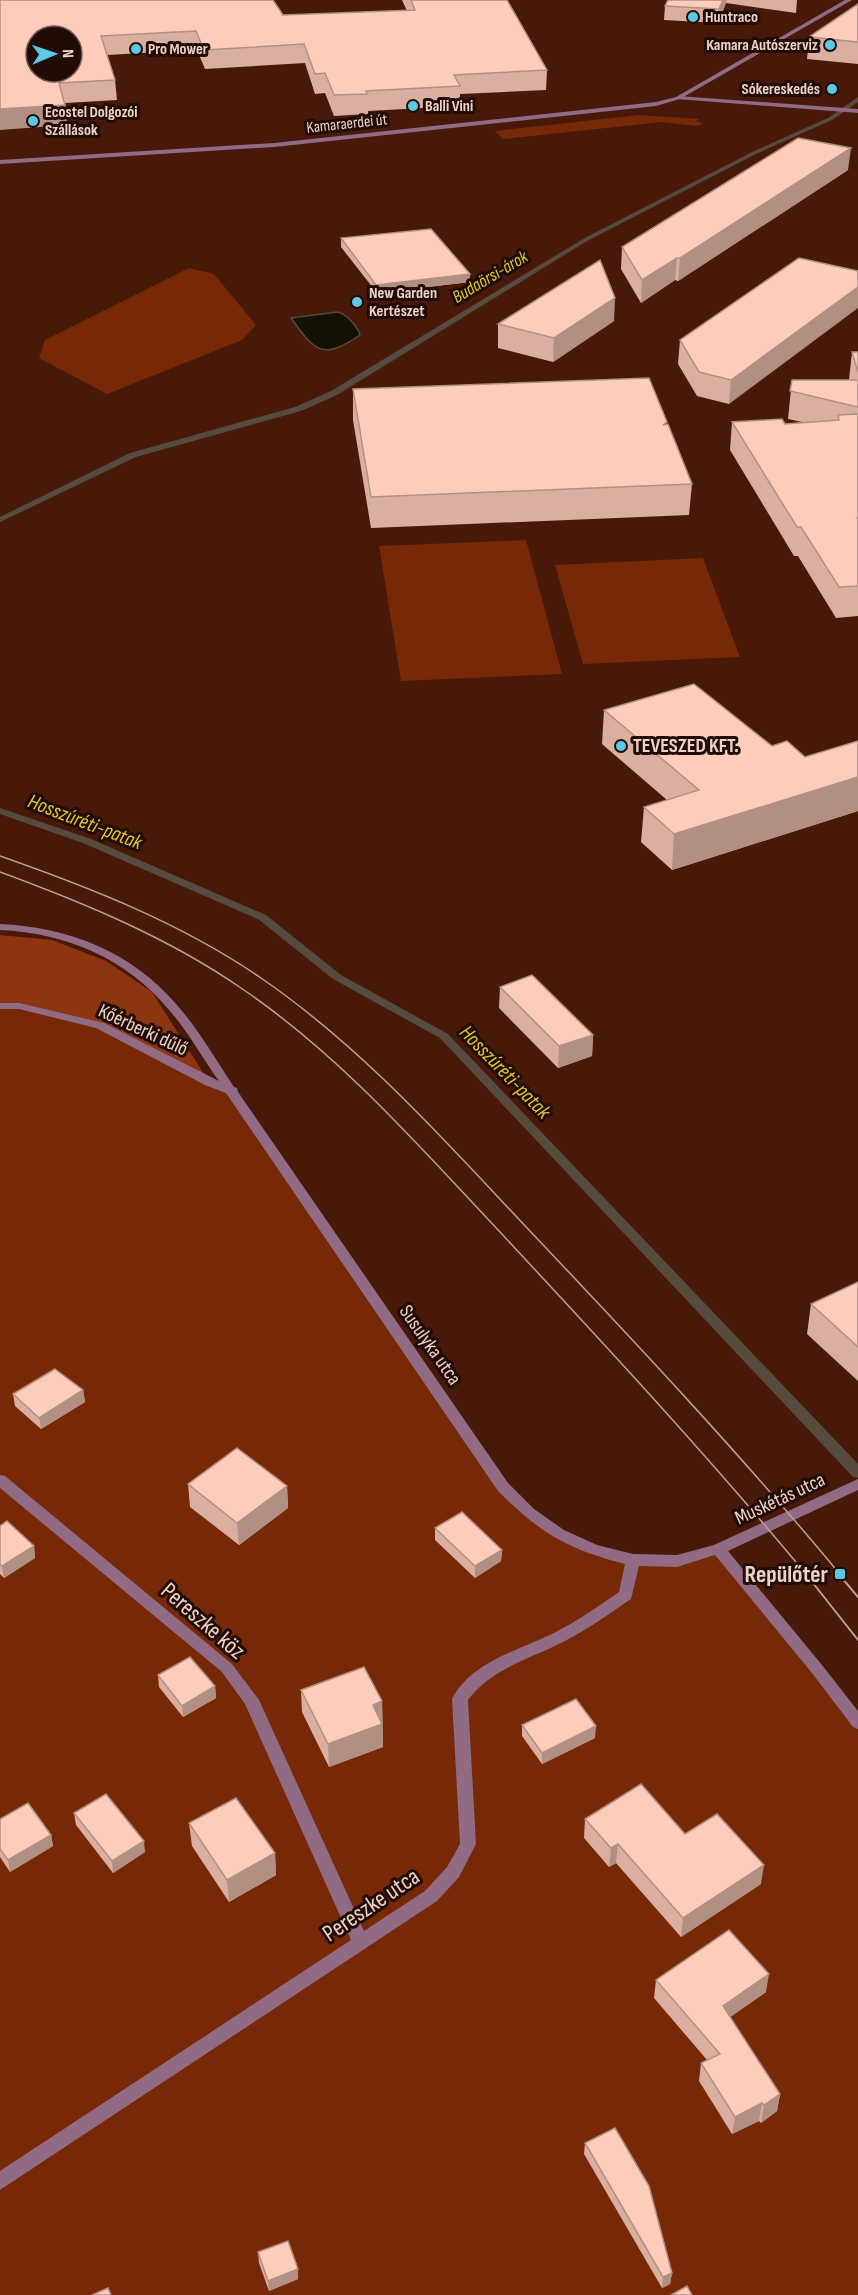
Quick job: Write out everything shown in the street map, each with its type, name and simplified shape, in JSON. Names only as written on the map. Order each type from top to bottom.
[{"type":"street","name":"Kamaraerdei út","points":[[0,162],[274,145],[642,106],[678,98],[849,0]]},
{"type":"street","points":[[678,98],[858,111]]},
{"type":"street","name":"Susulyka utca","points":[[0,927],[42,932],[85,944],[120,961],[148,981],[174,1008],[233,1090],[503,1487],[529,1514],[559,1534],[594,1550],[633,1560],[677,1561],[718,1549]]},
{"type":"street","name":"Kőérberki dűlő","points":[[0,1006],[19,1006],[100,1025],[209,1082],[233,1090]]},
{"type":"street","name":"Pereszke köz","points":[[0,1480],[227,1668],[251,1700],[360,1942]]},
{"type":"street","name":"Muskétás utca","points":[[718,1549],[858,1484]]},
{"type":"street","points":[[718,1549],[817,1669],[858,1723]]},
{"type":"street","name":"Pereszke utca","points":[[0,2181],[431,1896],[453,1872],[468,1844],[460,1698],[469,1684],[490,1670],[571,1631],[626,1595],[633,1560]]},
{"type":"shaded area","points":[[639,115],[699,119],[696,121],[703,124],[696,126],[662,122],[503,139],[495,131]]},
{"type":"shaded area","points":[[189,268],[214,274],[256,325],[242,340],[107,394],[39,358],[45,340]]},
{"type":"shaded area","points":[[337,312],[351,320],[360,335],[337,348],[328,350],[313,345],[291,318]]},
{"type":"shaded area","points":[[526,540],[562,674],[401,681],[379,546]]},
{"type":"shaded area","points":[[703,558],[740,657],[583,664],[555,565]]},
{"type":"shaded area","points":[[0,935],[52,940],[106,961],[152,992],[209,1082],[100,1025],[19,1006],[0,1006]]},
{"type":"shaded area","points":[[0,1006],[19,1006],[100,1025],[233,1091],[529,1513],[594,1550],[677,1561],[718,1549],[858,1723],[858,2295],[0,2295]]},
{"type":"building","points":[[0,0],[273,0],[283,15],[415,10],[411,0],[507,0],[547,70],[454,75],[460,86],[334,95],[325,73],[315,74],[304,44],[204,50],[196,31],[101,36],[115,80],[84,82],[84,24],[24,24],[24,84],[59,84],[65,105],[0,109]]},
{"type":"building","points":[[668,0],[723,0],[719,9],[665,6]]},
{"type":"building","points":[[858,4],[858,42],[809,37]]},
{"type":"building","points":[[798,138],[851,148],[642,280],[622,247]]},
{"type":"building","points":[[431,229],[470,274],[376,285],[341,238]]},
{"type":"building","points":[[799,258],[858,271],[858,287],[731,380],[699,372],[680,340]]},
{"type":"building","points":[[600,260],[615,298],[554,338],[498,324]]},
{"type":"building","points":[[852,352],[858,352],[858,372]]},
{"type":"building","points":[[649,378],[667,422],[663,425],[668,424],[692,484],[371,497],[353,389]]},
{"type":"building","points":[[792,380],[858,380],[858,407],[790,391]]},
{"type":"building","points":[[858,414],[858,586],[839,587],[801,527],[797,527],[732,422],[782,419],[785,424],[839,420],[838,415]]},
{"type":"building","points":[[694,684],[772,746],[787,741],[805,757],[858,741],[858,777],[674,834],[644,807],[699,790],[604,710]]},
{"type":"building","points":[[532,975],[593,1035],[559,1046],[500,987]]},
{"type":"building","points":[[858,1282],[858,1347],[811,1304]]},
{"type":"building","points":[[55,1369],[83,1390],[39,1418],[13,1394]]},
{"type":"building","points":[[237,1448],[287,1486],[237,1523],[188,1484]]},
{"type":"building","points":[[462,1512],[502,1550],[475,1566],[435,1528]]},
{"type":"building","points":[[7,1521],[34,1546],[2,1566],[0,1564],[0,1526]]},
{"type":"building","points":[[190,1657],[215,1686],[182,1706],[158,1675]]},
{"type":"building","points":[[364,1667],[382,1701],[373,1705],[382,1724],[328,1744],[301,1690]]},
{"type":"building","points":[[576,1699],[596,1726],[542,1753],[522,1725]]},
{"type":"building","points":[[641,1784],[685,1834],[717,1814],[764,1865],[683,1918],[618,1844],[611,1848],[585,1819]]},
{"type":"building","points":[[106,1794],[144,1841],[112,1861],[74,1813]]},
{"type":"building","points":[[236,1798],[275,1853],[227,1880],[189,1823]]},
{"type":"building","points":[[28,1803],[51,1835],[8,1860],[0,1849],[0,1819]]},
{"type":"building","points":[[729,1930],[769,1974],[723,2006],[780,2094],[764,2105],[762,2103],[735,2117],[701,2063],[720,2054],[656,1980]]},
{"type":"building","points":[[615,2128],[649,2186],[672,2273],[663,2277],[585,2143]]},
{"type":"building","points":[[288,2241],[298,2269],[268,2281],[258,2252]]},
{"type":"building","points":[[687,2286],[692,2295],[671,2295]]},
{"type":"building","points":[[108,2288],[111,2295],[92,2295]]},
{"type":"waterway","name":"Budaörsi-árok","points":[[0,520],[133,455],[298,409],[334,393],[585,240],[754,153],[830,119],[858,99]]},
{"type":"waterway","name":"Hosszúréti-patak","points":[[0,811],[87,841],[262,917],[337,977],[444,1036],[858,1473]]},
{"type":"tram line","points":[[0,856],[135,908],[199,940],[261,978],[334,1034],[402,1097],[610,1316],[729,1445],[844,1579]]},
{"type":"tram line","points":[[0,872],[94,909],[184,953],[241,988],[312,1042],[409,1135],[619,1360],[810,1579]]},
{"type":"tram line","points":[[809,1578],[858,1640]]},
{"type":"tram line","points":[[842,1578],[858,1597]]},
{"type":"place","name":"Huntraco","points":[[693,17]]},
{"type":"place","name":"Kamara Autószerviz","points":[[830,45]]},
{"type":"place","name":"Pro Mower","points":[[136,49]]},
{"type":"place","name":"Sókereskedés","points":[[832,89]]},
{"type":"place","name":"Balli Vini","points":[[413,106]]},
{"type":"place","name":"Ecostel Dolgozói Szállások","points":[[33,121]]},
{"type":"place","name":"New Garden Kertészet","points":[[357,302]]},
{"type":"place","name":"TEVESZED KFT.","points":[[621,746]]},
{"type":"place","name":"Repülőtér","points":[[840,1574]]}]
